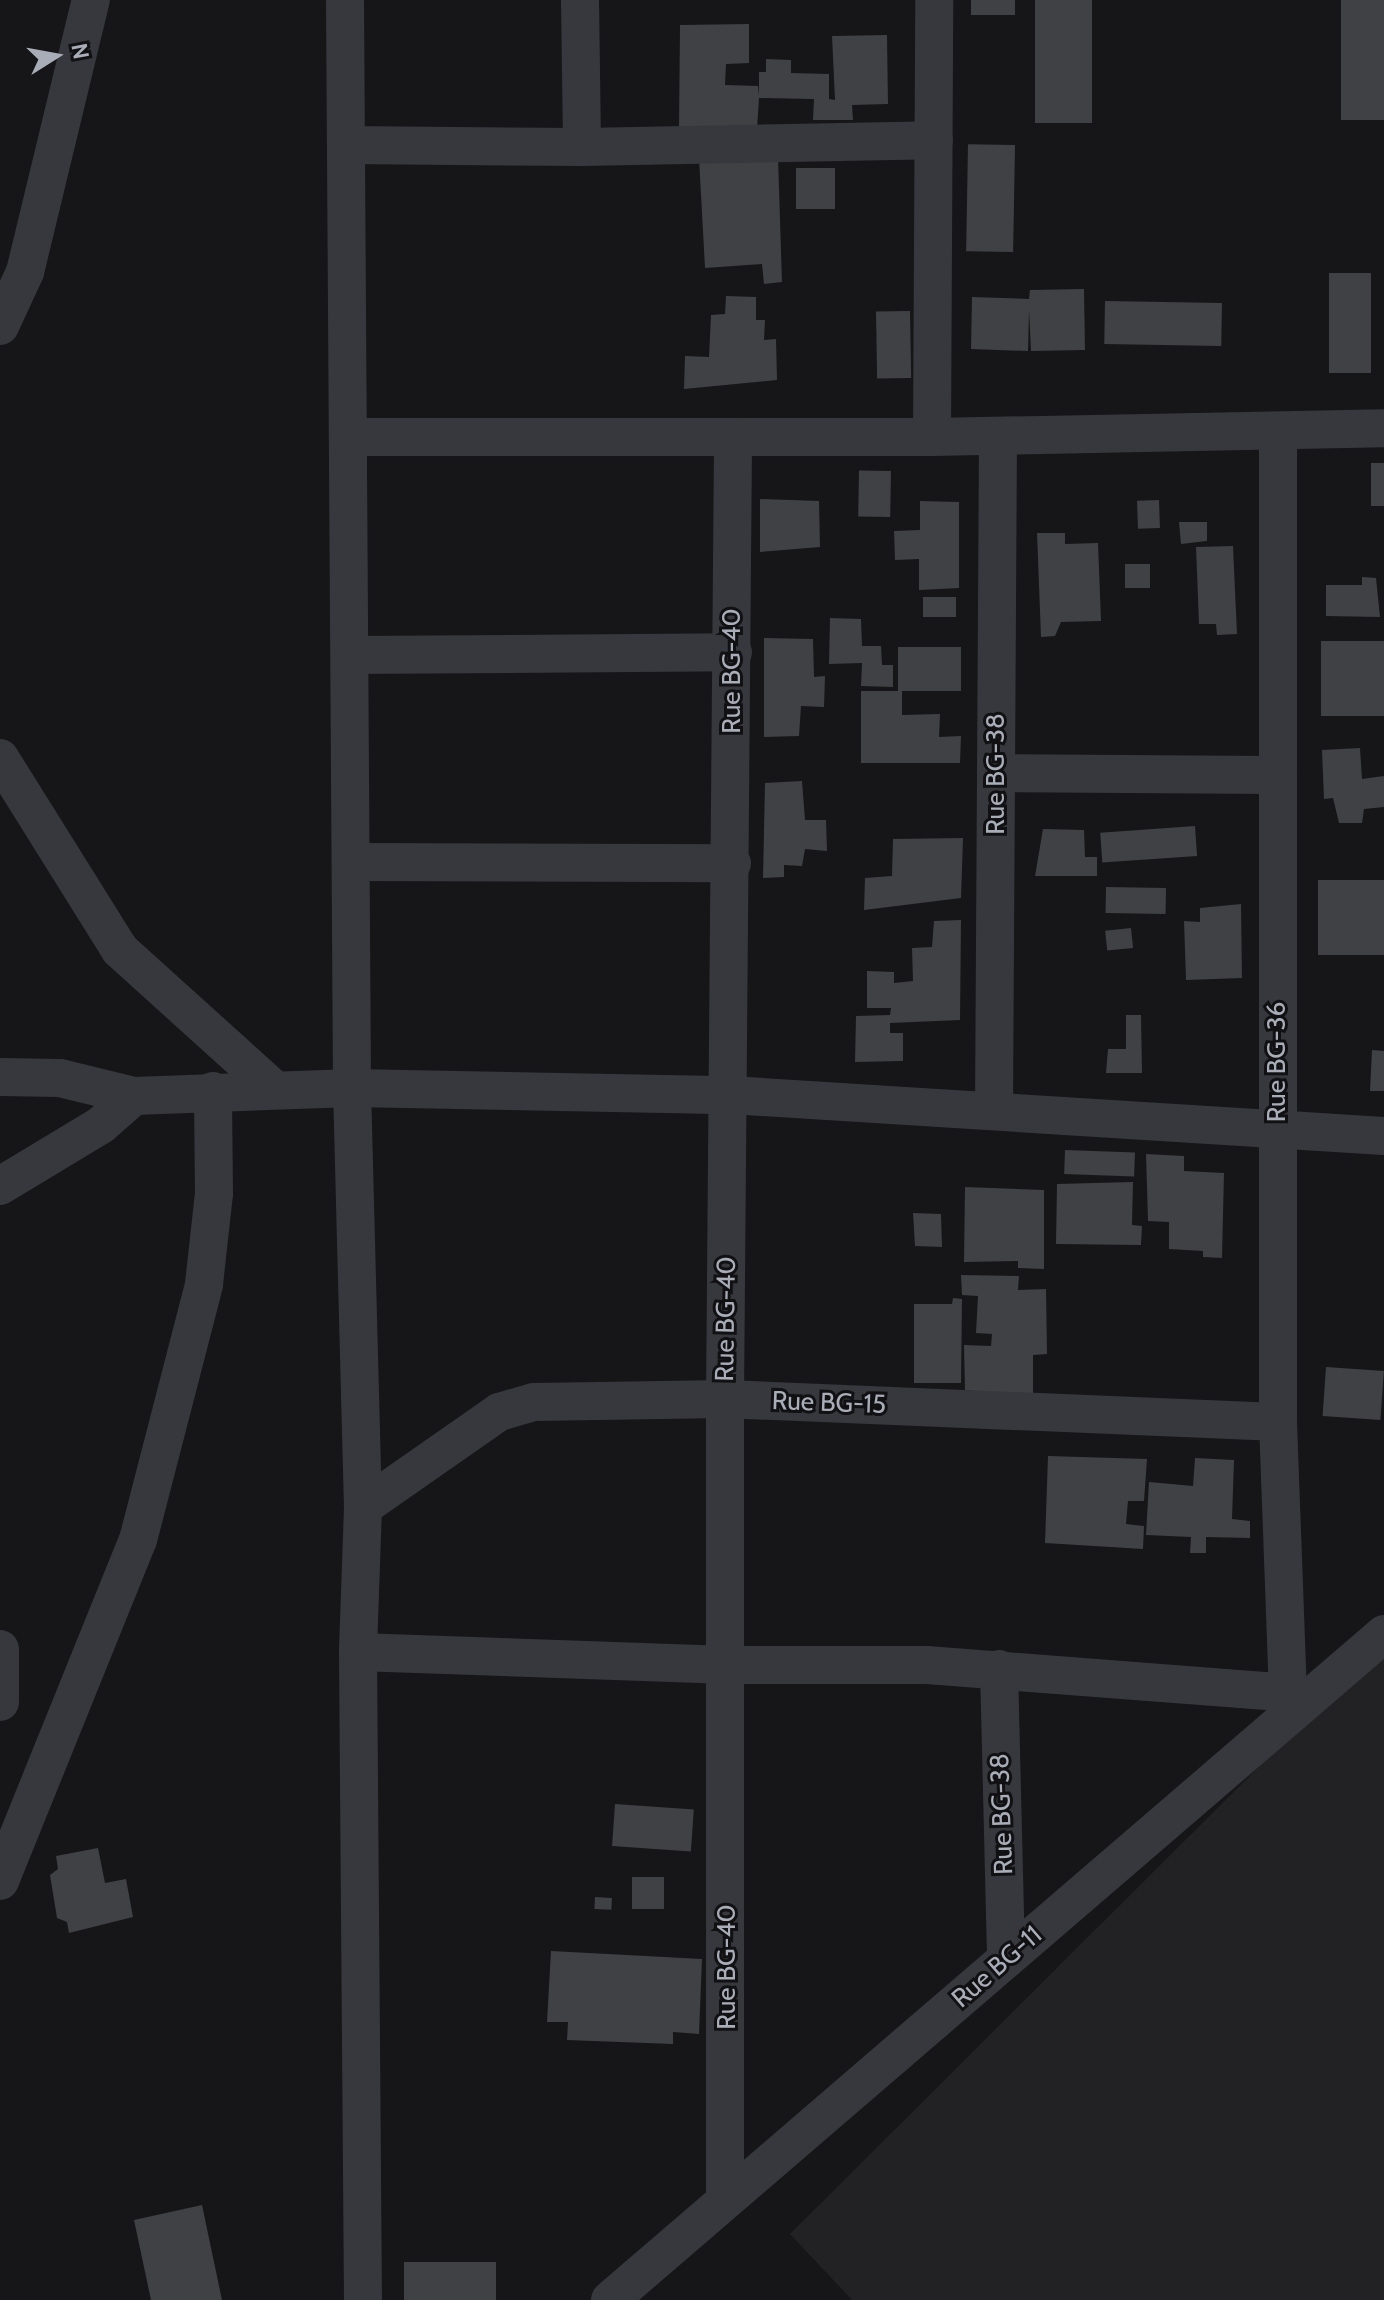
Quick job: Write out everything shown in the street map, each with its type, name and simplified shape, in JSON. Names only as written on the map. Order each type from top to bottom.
[{"type":"street","points":[[0,326],[25,272],[91,0]]},
{"type":"street","points":[[345,0],[352,1088],[363,1507],[358,1652],[363,2300]]},
{"type":"street","points":[[580,0],[582,147]]},
{"type":"street","points":[[932,437],[934,0]]},
{"type":"street","points":[[346,145],[582,147],[934,140]]},
{"type":"street","points":[[349,437],[932,437],[1384,428]]},
{"type":"street","name":"Rue BG-36","points":[[1278,431],[1278,1422],[1292,1702]]},
{"type":"street","name":"Rue BG-38","points":[[994,1111],[998,436]]},
{"type":"street","name":"Rue BG-40","points":[[725,2200],[728,1665],[725,1399],[732,863],[733,437]]},
{"type":"street","points":[[350,655],[733,652]]},
{"type":"street","points":[[0,758],[120,950],[274,1089]]},
{"type":"street","points":[[996,773],[1278,775]]},
{"type":"street","points":[[352,862],[732,863]]},
{"type":"street","points":[[0,1077],[60,1078],[134,1096],[352,1088],[730,1095],[1384,1136]]},
{"type":"street","points":[[2,1872],[138,1540],[204,1284],[214,1194],[213,1091]]},
{"type":"street","points":[[0,1186],[101,1125],[134,1096]]},
{"type":"street","name":"Rue BG-15","points":[[363,1507],[499,1412],[534,1402],[725,1399],[1278,1422]]},
{"type":"street","name":"Rue BG-11","points":[[610,2300],[1006,1959],[1292,1702],[1384,1634]]},
{"type":"street","points":[[0,1649],[0,1702]]},
{"type":"street","points":[[358,1652],[728,1665],[999,1669],[1292,1702]]},
{"type":"street","name":"Rue BG-38","points":[[999,1669],[1006,1959]]},
{"type":"shaded area","points":[[1384,1642],[1384,2300],[852,2300],[790,2234]]},
{"type":"building","points":[[971,0],[1015,0],[1015,15],[971,15]]},
{"type":"building","points":[[1035,0],[1092,0],[1092,123],[1035,123]]},
{"type":"building","points":[[1341,0],[1384,0],[1384,120],[1341,120]]},
{"type":"building","points":[[749,24],[749,63],[726,64],[725,85],[758,86],[759,96],[759,72],[766,72],[766,59],[791,60],[791,73],[829,74],[829,99],[835,100],[832,36],[887,35],[888,104],[852,105],[853,120],[813,120],[814,99],[759,98],[757,129],[679,127],[680,25]]},
{"type":"building","points":[[968,144],[1015,145],[1013,252],[966,251]]},
{"type":"building","points":[[778,157],[782,282],[764,284],[762,264],[705,268],[699,158]]},
{"type":"building","points":[[796,168],[835,168],[835,209],[796,209]]},
{"type":"building","points":[[1329,273],[1371,273],[1371,373],[1329,373]]},
{"type":"building","points":[[1084,289],[1085,350],[1031,351],[1029,310],[1028,351],[971,349],[972,297],[1029,299],[1030,290]]},
{"type":"building","points":[[726,296],[756,297],[756,320],[765,320],[764,340],[776,339],[777,380],[684,389],[685,356],[709,357],[711,315],[725,314]]},
{"type":"building","points":[[1105,301],[1222,303],[1221,346],[1104,344]]},
{"type":"building","points":[[910,311],[911,378],[877,379],[876,312]]},
{"type":"building","points":[[1371,463],[1384,463],[1384,506],[1371,506]]},
{"type":"building","points":[[859,470],[891,471],[890,517],[858,516]]},
{"type":"building","points":[[760,499],[819,501],[820,547],[760,552]]},
{"type":"building","points":[[1159,500],[1160,528],[1138,529],[1137,501]]},
{"type":"building","points":[[920,501],[959,502],[959,588],[919,590],[919,559],[895,560],[894,531],[920,530]]},
{"type":"building","points":[[1179,522],[1207,522],[1207,541],[1181,544]]},
{"type":"building","points":[[1037,533],[1065,533],[1065,544],[1098,543],[1101,621],[1061,622],[1055,636],[1041,637]]},
{"type":"building","points":[[1233,546],[1237,634],[1217,635],[1216,624],[1199,624],[1196,547]]},
{"type":"building","points":[[1125,564],[1150,564],[1150,588],[1125,588]]},
{"type":"building","points":[[1362,577],[1376,578],[1380,617],[1326,616],[1326,585],[1362,585]]},
{"type":"building","points":[[923,597],[956,597],[956,617],[923,617]]},
{"type":"building","points":[[830,618],[861,619],[862,646],[881,646],[882,665],[893,665],[893,687],[861,686],[862,663],[829,664]]},
{"type":"building","points":[[764,638],[813,639],[814,677],[825,676],[824,707],[801,706],[799,736],[764,737]]},
{"type":"building","points":[[1321,641],[1384,641],[1384,716],[1321,716]]},
{"type":"building","points":[[898,647],[961,647],[961,691],[898,691]]},
{"type":"building","points":[[861,691],[902,691],[902,715],[940,714],[939,737],[961,736],[960,763],[861,763]]},
{"type":"building","points":[[1360,748],[1362,779],[1384,776],[1384,807],[1364,809],[1362,823],[1339,823],[1333,798],[1324,799],[1322,750]]},
{"type":"building","points":[[802,781],[805,820],[826,820],[827,851],[805,849],[802,866],[784,865],[784,877],[763,878],[765,783]]},
{"type":"building","points":[[1195,826],[1197,856],[1102,863],[1100,833]]},
{"type":"building","points":[[1043,829],[1084,830],[1085,857],[1097,857],[1097,876],[1035,876]]},
{"type":"building","points":[[963,838],[961,898],[864,910],[865,878],[892,876],[893,839]]},
{"type":"building","points":[[1318,880],[1384,880],[1384,955],[1318,955]]},
{"type":"building","points":[[1106,887],[1166,888],[1166,914],[1106,913]]},
{"type":"building","points":[[1241,904],[1242,978],[1186,980],[1184,921],[1200,922],[1200,908]]},
{"type":"building","points":[[961,920],[960,1020],[890,1023],[890,1033],[903,1033],[903,1061],[855,1062],[856,1016],[890,1015],[891,1008],[867,1008],[867,971],[894,972],[894,983],[913,981],[912,948],[932,947],[934,921]]},
{"type":"building","points":[[1131,928],[1133,948],[1107,951],[1105,931]]},
{"type":"building","points":[[1126,1015],[1141,1015],[1142,1073],[1106,1073],[1108,1049],[1126,1049]]},
{"type":"building","points":[[1372,1050],[1384,1051],[1384,1091],[1370,1091]]},
{"type":"building","points":[[1065,1150],[1135,1152],[1134,1176],[1064,1174]]},
{"type":"building","points":[[1146,1154],[1184,1156],[1184,1171],[1224,1173],[1222,1258],[1203,1257],[1203,1251],[1169,1249],[1169,1222],[1148,1221]]},
{"type":"building","points":[[1133,1182],[1132,1225],[1142,1226],[1141,1245],[1056,1244],[1057,1184]]},
{"type":"building","points":[[965,1187],[1044,1190],[1044,1269],[1018,1268],[1018,1261],[964,1262]]},
{"type":"building","points":[[913,1213],[941,1214],[942,1247],[915,1246]]},
{"type":"building","points":[[961,1275],[1019,1276],[1018,1290],[1046,1289],[1047,1354],[1033,1355],[1033,1396],[965,1390],[964,1345],[991,1346],[992,1334],[976,1333],[978,1296],[962,1295]]},
{"type":"building","points":[[953,1298],[962,1299],[961,1383],[914,1383],[914,1304],[952,1304]]},
{"type":"building","points":[[1326,1367],[1384,1371],[1380,1420],[1323,1416]]},
{"type":"building","points":[[1048,1456],[1147,1459],[1144,1501],[1128,1501],[1126,1524],[1144,1526],[1143,1549],[1045,1543]]},
{"type":"building","points":[[1195,1458],[1234,1460],[1232,1519],[1250,1521],[1250,1538],[1206,1537],[1206,1553],[1190,1553],[1191,1537],[1146,1535],[1149,1482],[1193,1486]]},
{"type":"building","points":[[615,1804],[694,1810],[691,1851],[612,1846]]},
{"type":"building","points":[[98,1848],[105,1883],[126,1879],[133,1917],[69,1933],[67,1922],[57,1918],[50,1875],[58,1869],[56,1856]]},
{"type":"building","points":[[632,1877],[664,1877],[664,1909],[632,1909]]},
{"type":"building","points":[[595,1897],[612,1898],[611,1910],[594,1909]]},
{"type":"building","points":[[551,1951],[702,1959],[699,2034],[673,2032],[673,2044],[567,2040],[568,2022],[547,2022]]},
{"type":"building","points":[[202,2205],[222,2300],[151,2300],[134,2220]]},
{"type":"building","points":[[404,2262],[496,2262],[496,2300],[404,2300]]}]
